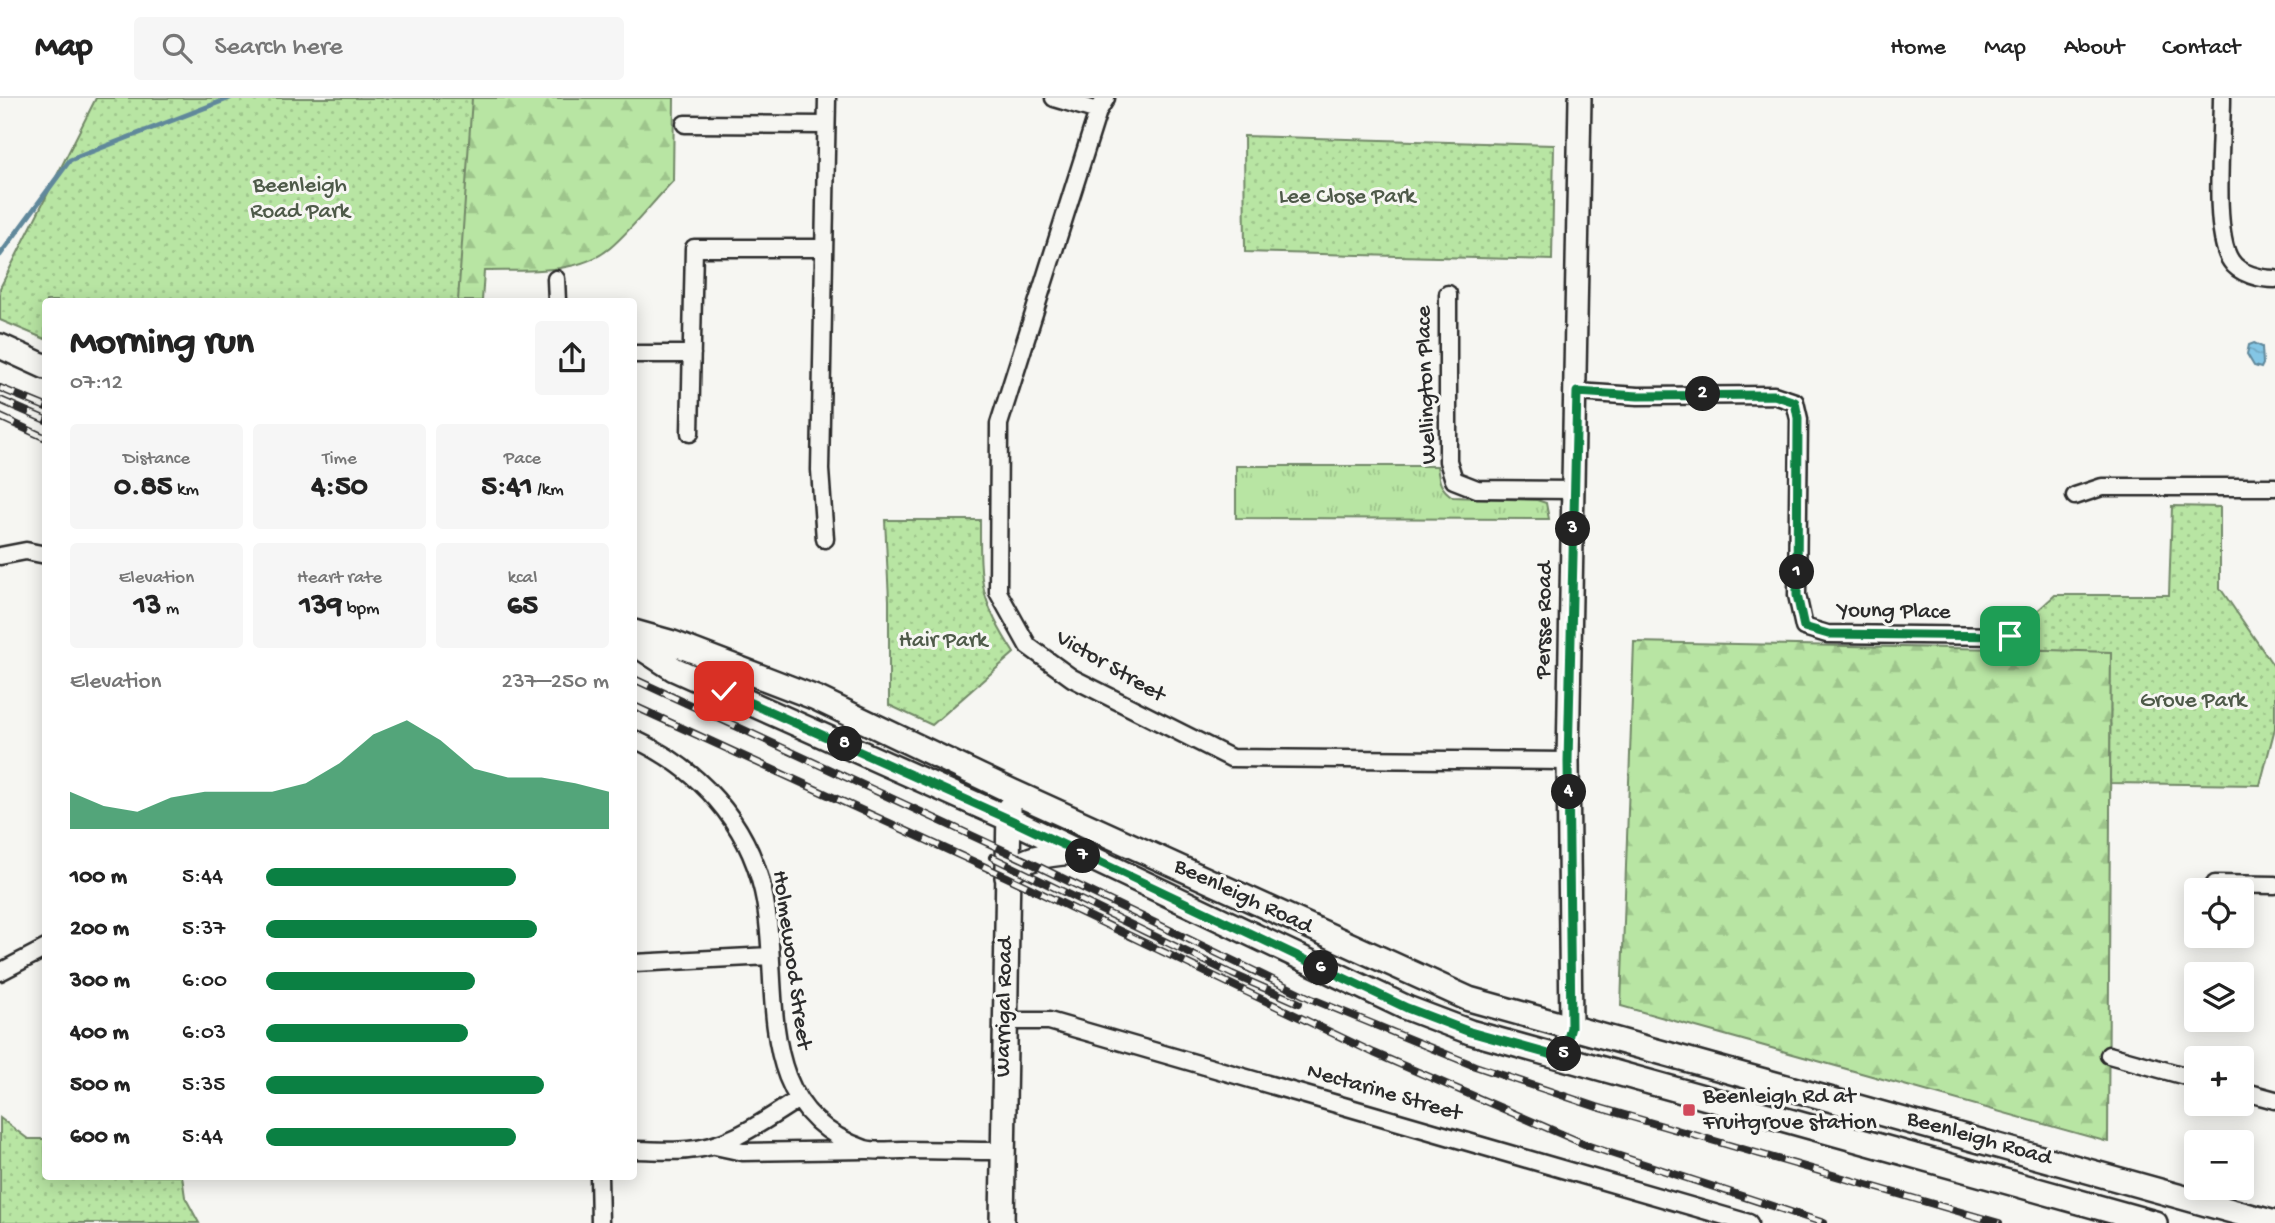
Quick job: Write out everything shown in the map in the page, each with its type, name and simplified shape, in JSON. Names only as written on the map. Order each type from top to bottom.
[{"type":"main road","points":[[0,346],[42,365]]},
{"type":"main road","name":"Beenleigh Road","points":[[637,633],[673,643],[816,698],[1469,999],[2275,1223]]},
{"type":"main road","name":"Beenleigh Road","points":[[637,645],[674,668],[1009,819],[1407,1008],[1470,1032],[2155,1223]]},
{"type":"main road","name":"Warrigal Road","points":[[1002,1223],[1006,877],[1011,790]]},
{"type":"main road","points":[[1006,877],[1013,867],[1027,861],[1074,852]]},
{"type":"street","points":[[825,539],[820,470],[827,98]]},
{"type":"street","points":[[1054,98],[1102,105]]},
{"type":"street","name":"Persse Road","points":[[1563,1058],[1571,1027],[1568,761],[1577,392],[1580,98]]},
{"type":"street","points":[[2222,98],[2221,237],[2232,263],[2258,278],[2275,279]]},
{"type":"street","name":"Victor Street","points":[[1102,105],[999,424],[998,592],[1028,646],[1072,678],[1231,758],[1568,761]]},
{"type":"street","points":[[685,124],[826,125]]},
{"type":"street","points":[[690,433],[694,248],[824,248]]},
{"type":"street","points":[[556,279],[557,298]]},
{"type":"street","name":"Wellington Place","points":[[1448,294],[1448,461],[1454,480],[1477,489],[1574,490]]},
{"type":"street","points":[[637,354],[692,354]]},
{"type":"street","name":"Young Place","points":[[1577,392],[1638,396],[1774,395],[1795,402],[1798,418],[1797,595],[1804,627],[1828,634],[2010,636]]},
{"type":"street","points":[[2075,496],[2102,487],[2275,487]]},
{"type":"street","points":[[808,505],[824,516]]},
{"type":"street","points":[[0,556],[26,551],[42,554]]},
{"type":"street","name":"Holmewood Street","points":[[637,741],[685,769],[708,789],[729,814],[755,863],[764,892],[778,1056],[797,1100],[827,1128],[866,1150],[1003,1151]]},
{"type":"street","points":[[2254,885],[2275,885]]},
{"type":"street","points":[[0,972],[42,950]]},
{"type":"street","points":[[637,963],[769,956]]},
{"type":"street","name":"Nectarine Street","points":[[1004,1021],[1049,1021],[1749,1223]]},
{"type":"street","points":[[2109,1055],[2184,1076]]},
{"type":"street","points":[[2254,1094],[2275,1100]]},
{"type":"street","points":[[637,1150],[689,1150],[715,1146],[739,1136],[797,1100]]},
{"type":"street","points":[[715,1146],[743,1152],[866,1150]]},
{"type":"street","points":[[599,1180],[600,1223]]},
{"type":"green space","name":"Beenleigh Road Park","points":[[96,98],[472,98],[458,298],[42,298],[42,338],[0,320],[0,288]]},
{"type":"green space","points":[[285,98],[674,98],[673,181],[610,248],[597,257],[582,263],[550,269],[484,271],[482,298],[376,298]]},
{"type":"green space","name":"Lee Close Park","points":[[1244,136],[1554,145],[1552,260],[1245,252]]},
{"type":"green space","points":[[1236,466],[1437,466],[1441,484],[1453,497],[1537,500],[1546,503],[1549,519],[1236,518]]},
{"type":"green space","name":"Grove Park","points":[[2172,506],[2220,507],[2220,588],[2275,668],[2275,728],[2260,785],[2110,783],[2111,652],[2017,649],[2017,629],[2055,595],[2169,595]]},
{"type":"green space","name":"Hair Park","points":[[885,520],[980,520],[980,559],[984,589],[994,618],[1014,653],[932,725],[889,705],[889,600]]},
{"type":"green space","points":[[1634,642],[2111,651],[2108,1142],[1621,1006]]},
{"type":"green space","points":[[0,1118],[28,1139],[42,1139],[42,1180],[183,1180],[185,1197],[199,1223],[0,1223]]},
{"type":"water","points":[[2254,343],[2262,347],[2261,368],[2254,366],[2247,354],[2249,345]]},
{"type":"waterway","points":[[0,255],[70,160],[230,98]]},
{"type":"railway","points":[[0,388],[42,405]]},
{"type":"railway","points":[[0,400],[42,418]]},
{"type":"railway","points":[[0,417],[42,436]]},
{"type":"railway","points":[[637,680],[1027,861],[1312,999],[1475,1066],[1597,1107],[1999,1223]]},
{"type":"railway","points":[[637,707],[1007,877],[1374,1053],[1589,1146],[1824,1223]]},
{"type":"railway","points":[[992,857],[1232,974],[1299,1003]]},
{"type":"place","name":"Beenleigh Rd at Fruitgrove station","points":[[1689,1110]]},
{"type":"route","points":[[724,691],[1009,819],[1407,1008],[1470,1032],[1563,1058],[1571,1027],[1568,761],[1577,392],[1638,396],[1774,395],[1795,402],[1798,418],[1797,595],[1804,627],[1828,634],[2010,636]]}]
